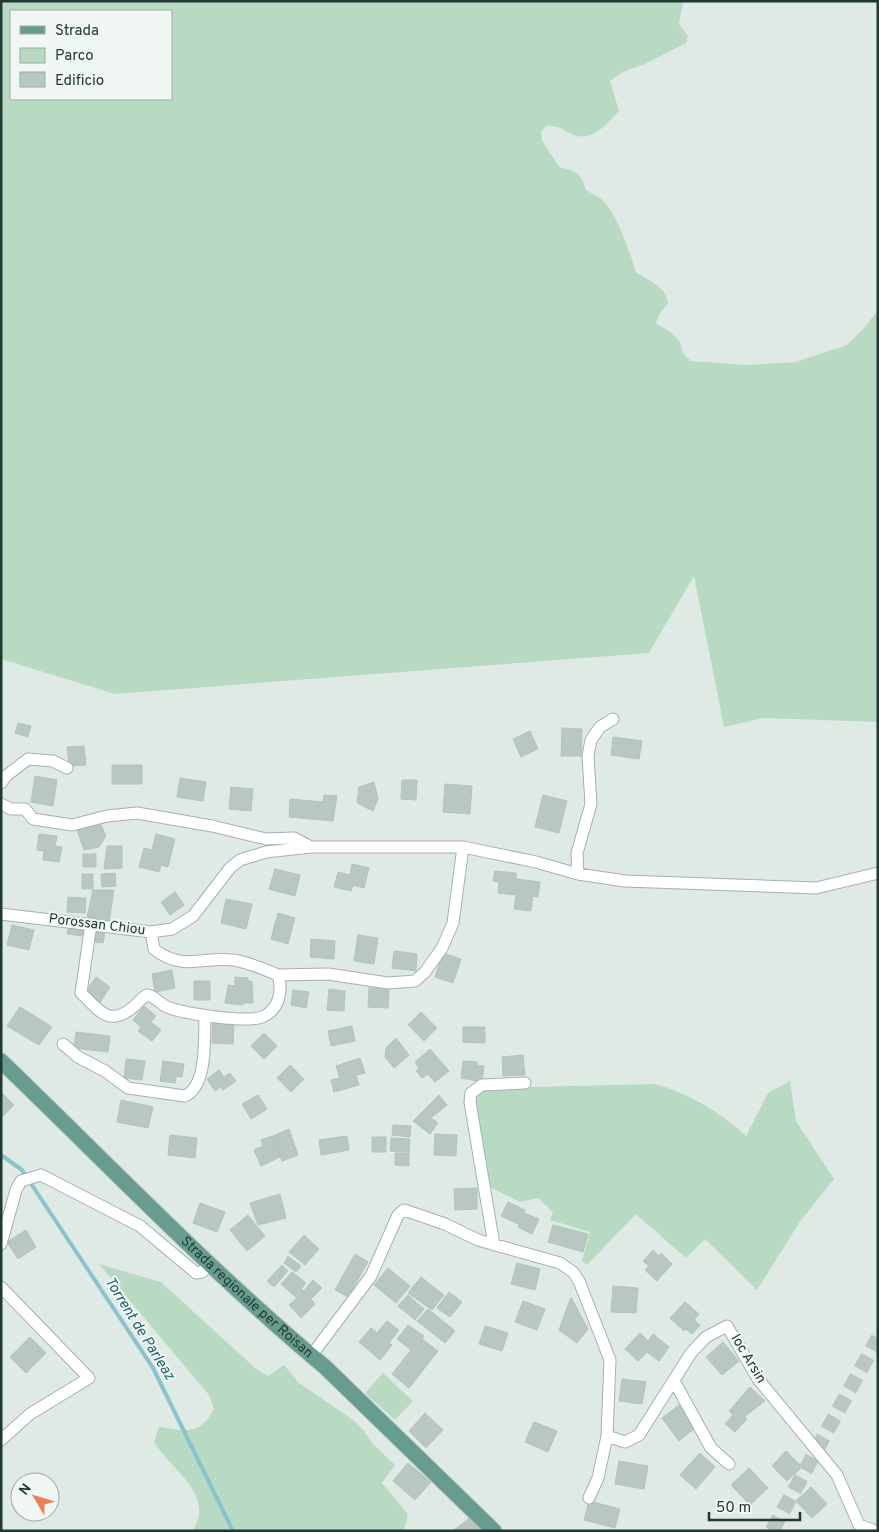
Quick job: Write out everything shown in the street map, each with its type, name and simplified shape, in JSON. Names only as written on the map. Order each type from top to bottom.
[{"type":"main road","name":"Strada regionale per Roisan","points":[[1,1062],[210,1263],[311,1356],[494,1531]]},
{"type":"street","points":[[578,874],[578,846],[591,804],[588,756],[591,740],[600,727],[613,719]]},
{"type":"street","points":[[1,784],[6,776],[28,759],[53,760],[67,768]]},
{"type":"street","name":"Porossan Chiou","points":[[1,804],[10,809],[26,809],[33,819],[72,825],[107,816],[137,813],[212,826],[266,839],[294,838],[312,847]]},
{"type":"street","name":"Porossan Chiou","points":[[1,914],[151,932],[172,929],[193,916],[230,868],[240,860],[266,852],[312,847],[469,848],[536,862],[578,874],[625,882],[816,888],[878,872]]},
{"type":"street","points":[[151,932],[154,949],[170,958],[195,963],[233,960],[278,975],[328,974],[388,983],[415,981],[425,972],[442,948],[453,923],[469,848]]},
{"type":"street","points":[[91,924],[81,994],[101,1014],[114,1018],[124,1015],[147,995],[169,1008],[205,1016],[261,1017],[274,1009],[281,992],[278,975]]},
{"type":"street","points":[[63,1044],[78,1057],[105,1071],[128,1088],[185,1096],[194,1089],[202,1069],[205,1016]]},
{"type":"street","points":[[494,1245],[470,1102],[471,1093],[482,1085],[524,1083]]},
{"type":"street","points":[[1,1244],[16,1190],[21,1182],[35,1176],[48,1178],[140,1226],[196,1273],[202,1272],[210,1263]]},
{"type":"street","points":[[311,1356],[372,1276],[398,1215],[404,1210],[445,1224],[478,1240],[560,1263],[573,1272],[604,1340],[610,1360],[607,1436],[598,1478],[589,1498]]},
{"type":"street","points":[[1,1287],[88,1378],[30,1414],[1,1440]]},
{"type":"street","name":"loc Arsin","points":[[607,1436],[625,1442],[639,1435],[692,1353],[706,1338],[728,1326],[758,1379],[837,1475],[859,1526],[875,1531]]},
{"type":"street","points":[[674,1380],[711,1448],[729,1464]]},
{"type":"green space","points":[[1,1],[683,1],[679,24],[688,36],[686,43],[645,64],[623,72],[610,81],[619,111],[603,127],[591,135],[577,136],[556,126],[546,126],[541,132],[542,140],[559,167],[570,170],[580,176],[586,190],[600,198],[612,212],[622,232],[636,272],[656,284],[667,297],[668,303],[659,315],[656,323],[670,331],[677,338],[682,352],[691,361],[746,365],[795,362],[847,345],[865,327],[878,310],[878,722],[764,718],[724,727],[694,576],[649,653],[115,694],[1,659]]},
{"type":"green space","points":[[790,1081],[796,1121],[834,1179],[801,1220],[757,1290],[705,1239],[686,1258],[636,1214],[587,1265],[582,1261],[590,1232],[550,1220],[553,1212],[538,1198],[520,1202],[490,1187],[475,1100],[482,1088],[655,1084],[704,1104],[746,1136],[768,1093]]},
{"type":"green space","points":[[99,1264],[161,1282],[255,1368],[268,1376],[284,1365],[299,1383],[352,1419],[373,1444],[395,1465],[382,1483],[408,1514],[404,1531],[192,1531],[198,1518],[199,1506],[195,1495],[189,1484],[154,1442],[159,1427],[191,1430],[203,1424],[214,1409],[209,1395]]},
{"type":"green space","points":[[383,1373],[413,1401],[395,1420],[365,1393]]},
{"type":"building","points":[[18,723],[31,726],[28,737],[15,733]]},
{"type":"building","points":[[562,728],[582,729],[581,756],[561,756]]},
{"type":"building","points":[[530,731],[538,749],[521,757],[513,739]]},
{"type":"building","points":[[613,737],[642,741],[639,759],[611,755]]},
{"type":"building","points":[[84,746],[86,765],[69,766],[67,747]]},
{"type":"building","points":[[112,765],[142,765],[142,784],[112,784]]},
{"type":"building","points":[[35,776],[57,780],[53,806],[31,802]]},
{"type":"building","points":[[180,778],[206,782],[203,801],[177,797]]},
{"type":"building","points":[[402,780],[417,780],[416,800],[401,799]]},
{"type":"building","points":[[374,782],[378,799],[373,811],[357,803],[359,787]]},
{"type":"building","points":[[445,784],[472,786],[470,814],[443,812]]},
{"type":"building","points":[[231,787],[253,789],[251,811],[229,809]]},
{"type":"building","points":[[324,795],[337,796],[333,821],[289,817],[290,799],[323,802]]},
{"type":"building","points":[[543,795],[567,801],[559,833],[535,827]]},
{"type":"building","points":[[100,823],[106,836],[99,847],[84,850],[77,830]]},
{"type":"building","points":[[39,834],[57,836],[55,846],[62,847],[59,862],[43,860],[44,851],[37,850]]},
{"type":"building","points":[[156,834],[175,839],[168,867],[161,865],[159,872],[139,867],[144,848],[152,850]]},
{"type":"building","points":[[107,846],[122,846],[122,868],[104,869]]},
{"type":"building","points":[[83,854],[96,854],[96,867],[83,867]]},
{"type":"building","points":[[352,864],[369,868],[364,888],[353,885],[351,891],[334,887],[338,872],[350,875]]},
{"type":"building","points":[[275,869],[300,875],[295,896],[269,889]]},
{"type":"building","points":[[495,871],[516,873],[516,879],[540,882],[538,897],[533,896],[531,911],[514,909],[516,895],[498,893],[499,882],[493,881]]},
{"type":"building","points":[[115,873],[116,886],[102,887],[101,874]]},
{"type":"building","points":[[82,874],[93,874],[93,889],[82,889]]},
{"type":"building","points":[[93,890],[114,890],[109,922],[87,917]]},
{"type":"building","points":[[175,892],[184,905],[170,915],[161,902]]},
{"type":"building","points":[[68,897],[86,898],[85,913],[67,912]]},
{"type":"building","points":[[226,899],[252,904],[246,929],[221,923]]},
{"type":"building","points":[[278,913],[295,918],[288,944],[271,939]]},
{"type":"building","points":[[12,925],[34,930],[29,950],[7,945]]},
{"type":"building","points":[[69,925],[84,928],[82,936],[67,934]]},
{"type":"building","points":[[96,931],[105,932],[103,943],[95,942]]},
{"type":"building","points":[[358,935],[378,938],[374,964],[354,961]]},
{"type":"building","points":[[311,939],[335,941],[334,959],[310,957]]},
{"type":"building","points":[[394,951],[417,954],[416,971],[392,968]]},
{"type":"building","points":[[443,953],[461,959],[453,983],[435,977]]},
{"type":"building","points":[[172,970],[175,988],[155,992],[152,974]]},
{"type":"building","points":[[96,977],[110,987],[99,1004],[84,994]]},
{"type":"building","points":[[235,977],[248,978],[248,981],[252,981],[253,1003],[243,1003],[243,1005],[225,1003],[228,985],[235,986]]},
{"type":"building","points":[[194,981],[210,981],[210,1000],[194,1000]]},
{"type":"building","points":[[369,988],[389,989],[388,1008],[368,1007]]},
{"type":"building","points":[[329,989],[345,991],[344,1011],[327,1010]]},
{"type":"building","points":[[293,990],[309,992],[306,1008],[291,1005]]},
{"type":"building","points":[[144,1006],[156,1016],[151,1022],[161,1030],[152,1041],[138,1031],[141,1027],[133,1020]]},
{"type":"building","points":[[20,1007],[52,1027],[39,1045],[7,1026]]},
{"type":"building","points":[[421,1012],[437,1028],[424,1041],[408,1025]]},
{"type":"building","points":[[213,1023],[234,1024],[233,1044],[212,1043]]},
{"type":"building","points":[[352,1026],[355,1041],[331,1046],[328,1031]]},
{"type":"building","points":[[463,1027],[485,1027],[485,1043],[463,1042]]},
{"type":"building","points":[[76,1032],[110,1036],[108,1052],[74,1048]]},
{"type":"building","points":[[264,1033],[277,1046],[264,1059],[251,1046]]},
{"type":"building","points":[[396,1038],[409,1055],[394,1068],[385,1057],[386,1048]]},
{"type":"building","points":[[430,1049],[449,1071],[435,1082],[428,1074],[422,1078],[416,1071],[419,1068],[415,1062]]},
{"type":"building","points":[[523,1055],[525,1075],[503,1076],[502,1057]]},
{"type":"building","points":[[360,1058],[365,1073],[356,1075],[359,1085],[334,1092],[331,1080],[340,1078],[336,1066]]},
{"type":"building","points":[[126,1059],[145,1061],[142,1080],[124,1078]]},
{"type":"building","points":[[163,1061],[184,1064],[182,1077],[176,1077],[175,1083],[160,1081]]},
{"type":"building","points":[[463,1061],[477,1062],[477,1065],[484,1066],[482,1082],[461,1078]]},
{"type":"building","points":[[290,1065],[304,1079],[291,1092],[277,1078]]},
{"type":"building","points":[[219,1070],[224,1077],[230,1073],[236,1081],[223,1090],[221,1087],[215,1091],[207,1079]]},
{"type":"building","points":[[1,1092],[14,1105],[1,1118]]},
{"type":"building","points":[[258,1095],[267,1109],[251,1119],[242,1104]]},
{"type":"building","points":[[439,1095],[447,1105],[431,1118],[438,1123],[430,1134],[413,1121]]},
{"type":"building","points":[[121,1100],[153,1107],[148,1128],[117,1122]]},
{"type":"building","points":[[393,1125],[411,1126],[410,1137],[392,1135]]},
{"type":"building","points":[[289,1129],[298,1155],[282,1161],[273,1136]]},
{"type":"building","points":[[435,1134],[457,1135],[456,1156],[434,1155]]},
{"type":"building","points":[[170,1135],[197,1138],[195,1158],[168,1155]]},
{"type":"building","points":[[273,1136],[280,1157],[261,1166],[254,1150],[263,1146],[261,1140]]},
{"type":"building","points":[[347,1136],[349,1150],[321,1155],[319,1140]]},
{"type":"building","points":[[372,1137],[386,1137],[386,1152],[372,1152]]},
{"type":"building","points":[[391,1138],[410,1139],[409,1152],[390,1151]]},
{"type":"building","points":[[395,1153],[409,1153],[409,1166],[395,1165]]},
{"type":"building","points":[[477,1188],[477,1209],[455,1210],[454,1189]]},
{"type":"building","points":[[280,1194],[286,1218],[258,1225],[250,1203]]},
{"type":"building","points":[[508,1202],[525,1210],[518,1224],[501,1216]]},
{"type":"building","points":[[200,1203],[225,1212],[217,1232],[193,1223]]},
{"type":"building","points":[[524,1213],[539,1219],[532,1234],[518,1227]]},
{"type":"building","points":[[248,1215],[265,1236],[247,1251],[230,1230]]},
{"type":"building","points":[[553,1225],[588,1234],[583,1252],[548,1242]]},
{"type":"building","points":[[26,1230],[36,1247],[18,1259],[7,1242]]},
{"type":"building","points":[[304,1235],[319,1249],[305,1265],[289,1252]]},
{"type":"building","points":[[653,1250],[659,1256],[661,1253],[672,1264],[657,1281],[645,1270],[649,1266],[643,1261]]},
{"type":"building","points":[[355,1254],[368,1262],[348,1297],[335,1290]]},
{"type":"building","points":[[288,1256],[301,1266],[296,1272],[284,1263]]},
{"type":"building","points":[[517,1263],[540,1269],[535,1290],[511,1284]]},
{"type":"building","points":[[282,1265],[288,1271],[274,1287],[267,1281]]},
{"type":"building","points":[[388,1268],[410,1286],[396,1303],[374,1285]]},
{"type":"building","points":[[292,1272],[306,1283],[301,1289],[304,1291],[313,1280],[322,1288],[311,1299],[315,1304],[301,1318],[289,1305],[297,1298],[281,1284]]},
{"type":"building","points":[[421,1277],[444,1295],[432,1310],[408,1293]]},
{"type":"building","points":[[613,1286],[638,1288],[636,1313],[611,1312]]},
{"type":"building","points":[[449,1292],[462,1302],[450,1317],[437,1308]]},
{"type":"building","points":[[408,1295],[424,1309],[415,1320],[398,1306]]},
{"type":"building","points":[[571,1297],[588,1329],[577,1343],[559,1330]]},
{"type":"building","points":[[523,1301],[545,1309],[537,1330],[515,1322]]},
{"type":"building","points":[[685,1302],[699,1314],[694,1320],[700,1325],[692,1334],[686,1329],[684,1331],[670,1318]]},
{"type":"building","points":[[428,1309],[455,1331],[445,1343],[417,1321]]},
{"type":"building","points":[[387,1321],[399,1330],[389,1343],[392,1345],[380,1360],[359,1342],[371,1328],[377,1333]]},
{"type":"building","points":[[408,1325],[424,1336],[422,1339],[438,1351],[409,1388],[392,1374],[411,1350],[397,1339]]},
{"type":"building","points":[[485,1326],[508,1333],[502,1351],[479,1344]]},
{"type":"building","points":[[640,1333],[648,1341],[653,1334],[669,1347],[659,1361],[647,1352],[638,1361],[625,1349]]},
{"type":"building","points":[[30,1337],[46,1353],[26,1373],[10,1357]]},
{"type":"building","points":[[723,1342],[739,1361],[722,1375],[706,1357]]},
{"type":"building","points":[[622,1379],[646,1382],[642,1404],[619,1401]]},
{"type":"building","points":[[750,1387],[765,1401],[744,1417],[747,1419],[735,1432],[725,1424],[733,1415],[729,1411]]},
{"type":"building","points":[[679,1405],[696,1427],[679,1441],[662,1418]]},
{"type":"building","points":[[425,1413],[443,1430],[426,1448],[409,1431]]},
{"type":"building","points":[[534,1422],[557,1431],[548,1452],[525,1442]]},
{"type":"building","points":[[786,1451],[802,1467],[787,1481],[772,1466]]},
{"type":"building","points":[[700,1453],[715,1467],[696,1489],[680,1475]]},
{"type":"building","points":[[619,1461],[648,1466],[644,1489],[615,1484]]},
{"type":"building","points":[[408,1463],[431,1482],[415,1500],[393,1481]]},
{"type":"building","points":[[749,1468],[768,1488],[750,1505],[731,1485]]},
{"type":"building","points":[[811,1487],[827,1504],[812,1518],[796,1501]]},
{"type":"building","points":[[589,1501],[620,1509],[615,1528],[584,1520]]},
{"type":"building","points":[[472,1516],[484,1531],[454,1530]]},
{"type":"waterway","name":"Torrent de Parleaz","points":[[1,1155],[22,1170],[153,1368],[233,1531]]},
{"type":"tunnel","points":[[772,1531],[878,1338]]}]
